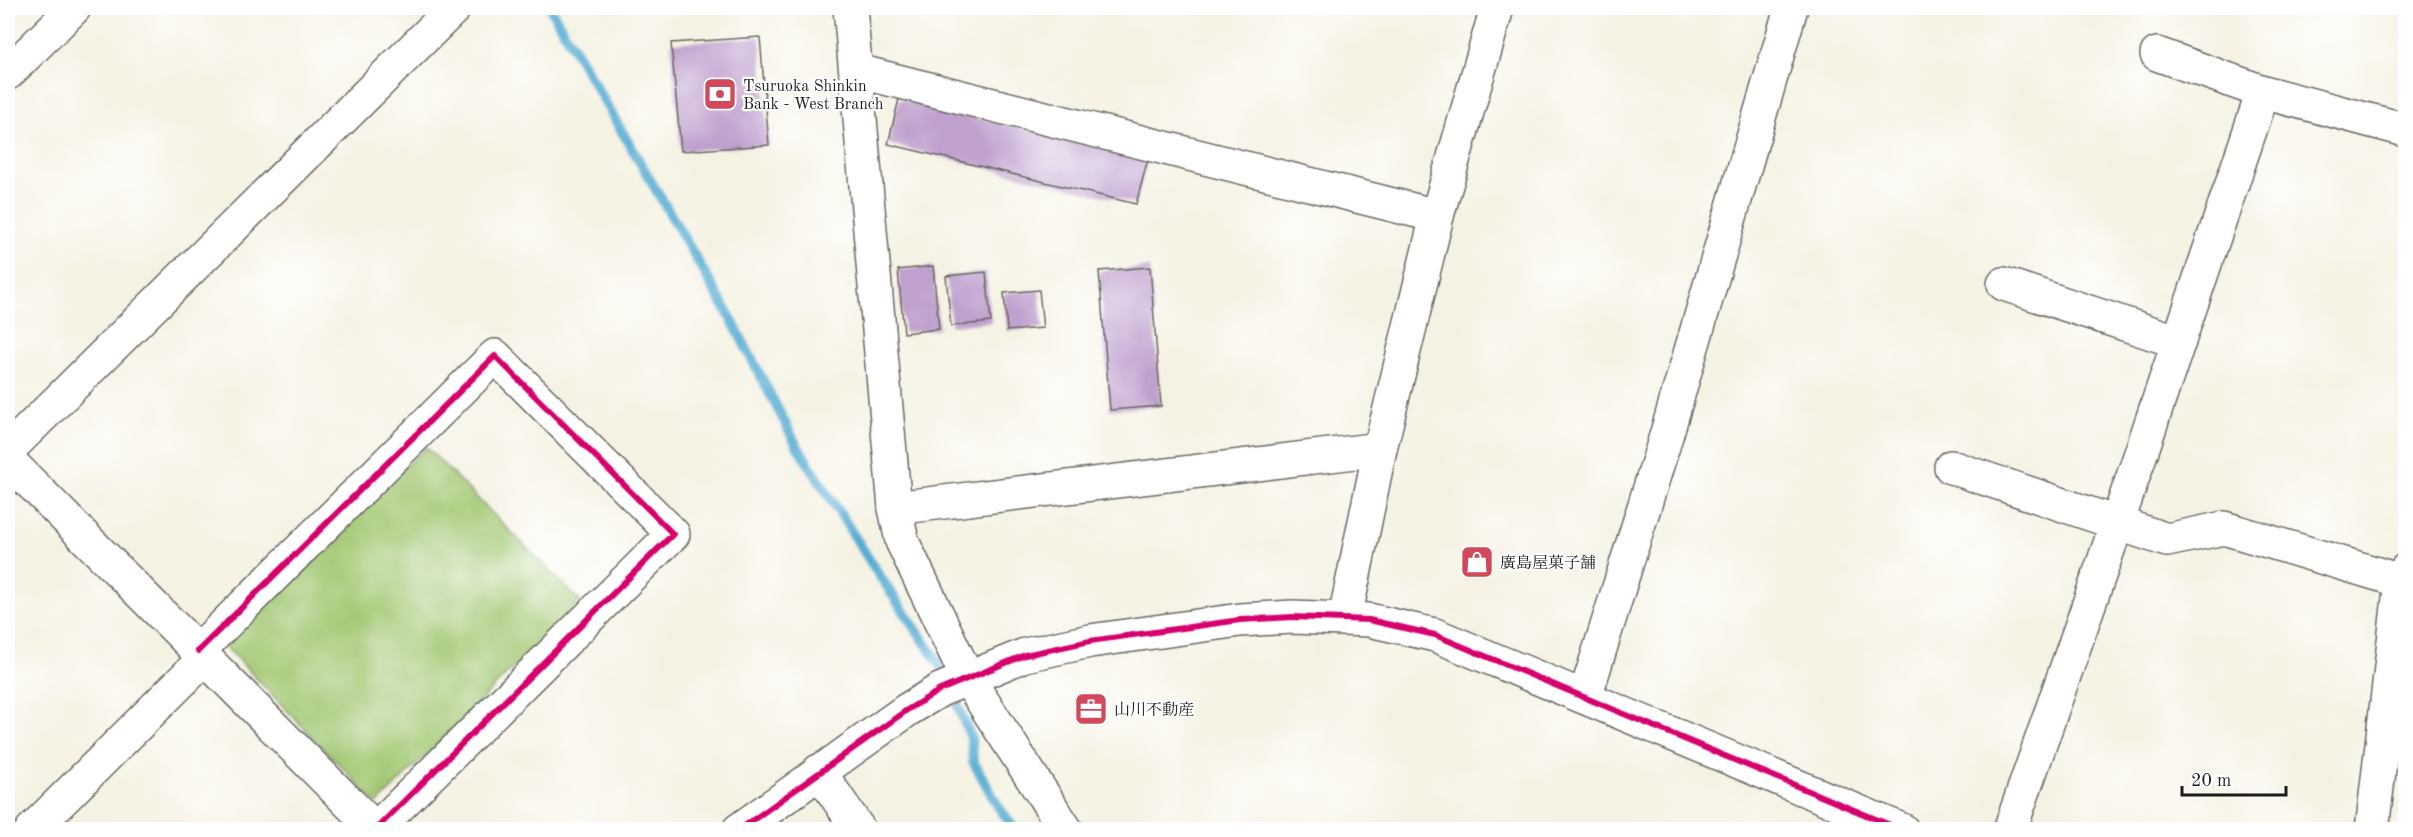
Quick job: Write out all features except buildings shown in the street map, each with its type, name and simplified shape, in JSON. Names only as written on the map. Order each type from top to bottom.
[{"type":"street","points":[[8,73],[74,8]]},
{"type":"street","points":[[8,450],[454,8]]},
{"type":"street","points":[[850,8],[895,508],[902,541],[968,678],[1066,830]]},
{"type":"street","points":[[1345,618],[1380,449],[1437,216],[1497,8]]},
{"type":"street","points":[[1585,697],[1664,443],[1791,8]]},
{"type":"street","points":[[2157,54],[2263,92],[2406,130]]},
{"type":"street","points":[[857,71],[1437,216]]},
{"type":"street","points":[[2010,830],[2117,524],[2263,92]]},
{"type":"street","points":[[2004,284],[2178,342]]},
{"type":"street","points":[[8,460],[201,654],[376,829],[673,534],[495,356],[201,654],[32,830]]},
{"type":"street","points":[[895,508],[1380,449]]},
{"type":"street","points":[[1951,467],[2167,540],[2224,528],[2403,575],[2372,830]]},
{"type":"street","points":[[739,830],[907,710],[940,690],[1025,655],[1090,641],[1240,620],[1292,617],[1369,620],[1435,635],[1902,830]]},
{"type":"street","points":[[819,771],[859,830]]},
{"type":"green space","points":[[426,447],[580,601],[377,804],[223,644]]},
{"type":"waterway","points":[[550,8],[729,315],[796,444],[877,572],[943,669],[971,738],[973,761],[998,806],[1015,830]]},
{"type":"cycle path","points":[[198,651],[495,356],[673,534],[376,829]]},
{"type":"cycle path","points":[[739,830],[907,710],[940,690],[1025,655],[1090,641],[1240,620],[1292,617],[1369,620],[1435,635],[1902,830]]},
{"type":"place","name":"Tsuruoka Shinkin Bank - West Branch","points":[[720,94]]},
{"type":"place","name":"廣島屋菓子舗","points":[[1477,562]]},
{"type":"place","name":"山川不動産","points":[[1091,709]]}]
